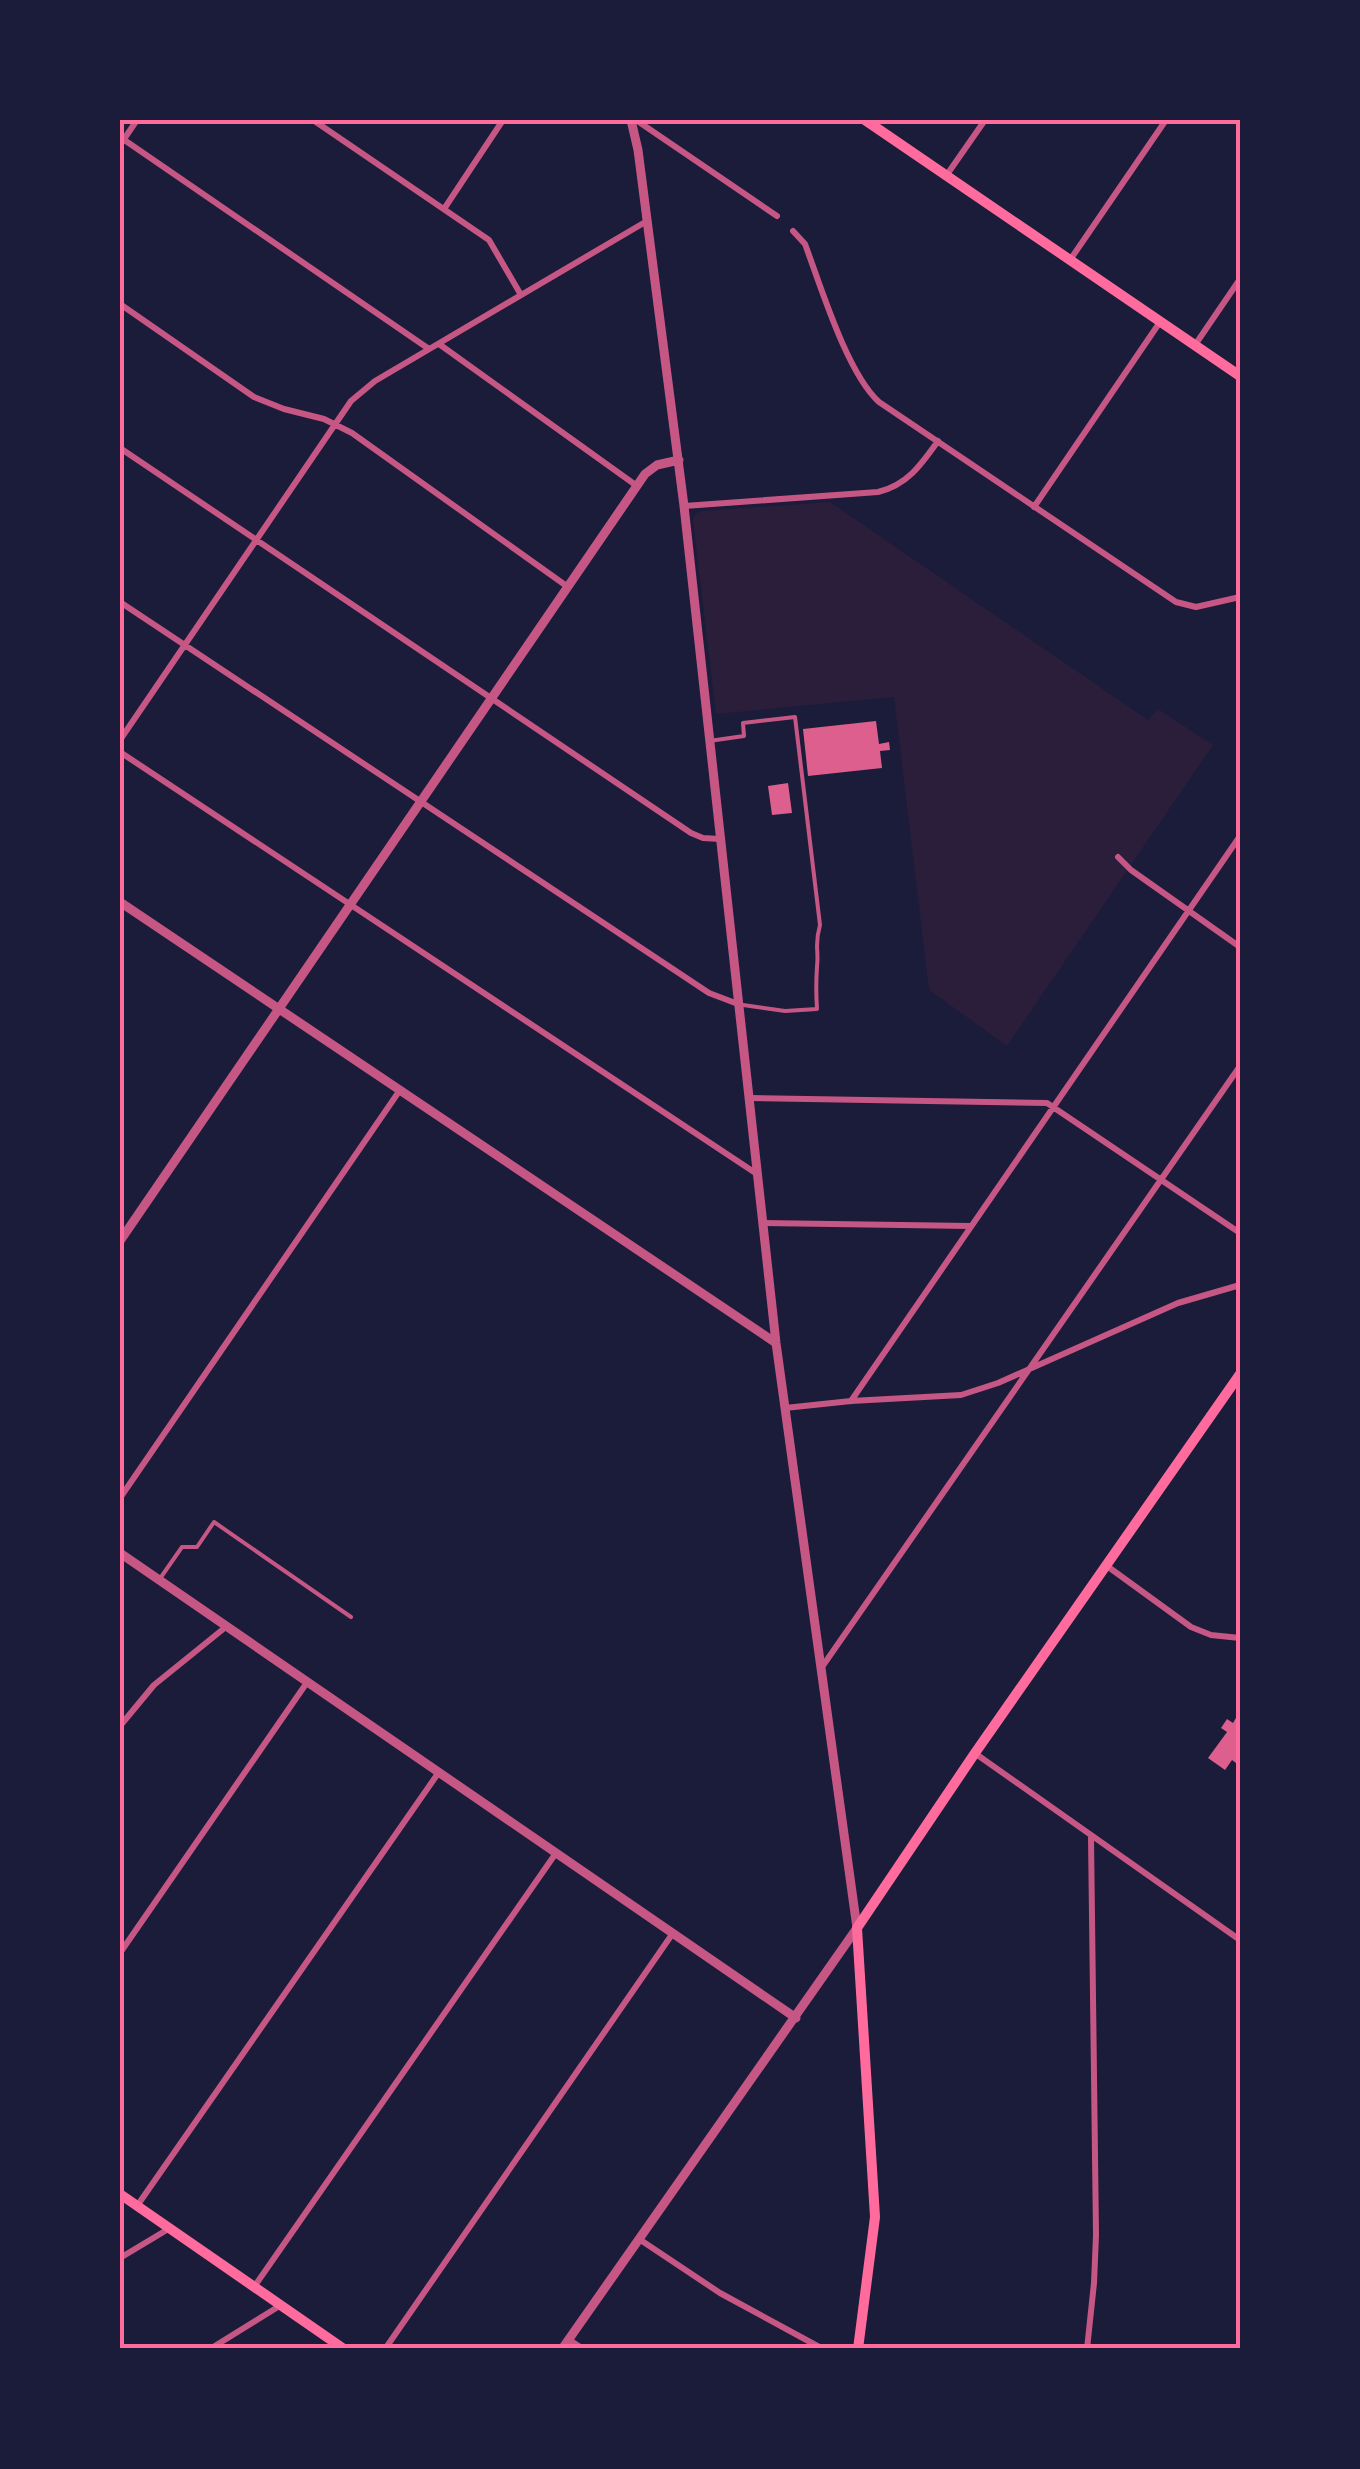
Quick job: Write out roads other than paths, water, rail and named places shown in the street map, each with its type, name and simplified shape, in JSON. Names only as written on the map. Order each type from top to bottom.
[{"type":"main road","points":[[865,120],[1240,376]]},
{"type":"main road","points":[[858,2349],[876,2217],[857,1928],[974,1753],[1240,1374]]},
{"type":"main road","points":[[120,2194],[344,2349]]},
{"type":"street","points":[[137,120],[121,140],[429,349]]},
{"type":"street","points":[[313,120],[489,240],[521,295]]},
{"type":"street","points":[[444,209],[504,120]]},
{"type":"street","points":[[634,120],[777,216]]},
{"type":"street","points":[[562,2349],[857,1928],[776,1343],[679,460],[634,120]]},
{"type":"street","points":[[946,176],[985,120]]},
{"type":"street","points":[[1070,260],[1166,120]]},
{"type":"street","points":[[120,740],[351,401],[429,349],[646,220]]},
{"type":"street","points":[[793,231],[805,244],[855,370],[879,402],[1176,602],[1196,607],[1240,597]]},
{"type":"street","points":[[1195,345],[1240,279]]},
{"type":"street","points":[[120,304],[254,396],[335,423],[352,433],[568,587]]},
{"type":"street","points":[[1034,507],[1160,321]]},
{"type":"street","points":[[439,344],[637,486]]},
{"type":"street","points":[[684,506],[891,489],[911,476],[938,442]]},
{"type":"street","points":[[120,448],[691,832],[703,838],[720,839]]},
{"type":"street","points":[[120,1241],[645,474],[656,464],[679,460]]},
{"type":"street","points":[[120,602],[709,993],[738,1004]]},
{"type":"street","points":[[120,752],[759,1175]]},
{"type":"street","points":[[851,1401],[1240,836]]},
{"type":"street","points":[[1118,857],[1240,947]]},
{"type":"street","points":[[120,902],[776,1343]]},
{"type":"street","points":[[822,1668],[1240,1066]]},
{"type":"street","points":[[120,1498],[400,1090]]},
{"type":"street","points":[[750,1098],[1047,1102],[1240,1233]]},
{"type":"street","points":[[762,1223],[972,1226]]},
{"type":"street","points":[[785,1408],[961,1395],[998,1383],[1178,1304],[1240,1286]]},
{"type":"street","points":[[120,1553],[796,2018]]},
{"type":"street","points":[[1107,1566],[1191,1627],[1211,1635],[1240,1638]]},
{"type":"street","points":[[120,1726],[154,1685],[227,1626]]},
{"type":"street","points":[[120,1953],[308,1681]]},
{"type":"street","points":[[974,1753],[1240,1940]]},
{"type":"street","points":[[137,2206],[440,1771]]},
{"type":"street","points":[[1086,2349],[1096,2235],[1091,1836]]},
{"type":"street","points":[[254,2287],[556,1853]]},
{"type":"street","points":[[385,2349],[673,1933]]},
{"type":"street","points":[[120,2258],[170,2228]]},
{"type":"street","points":[[638,2238],[720,2294],[822,2349]]},
{"type":"street","points":[[210,2349],[281,2305]]},
{"type":"street","points":[[568,2339],[582,2349]]},
{"type":"lane","points":[[708,740],[744,736],[743,723],[795,717],[820,925],[814,944],[817,1008],[785,1012],[738,1004]]},
{"type":"lane","points":[[160,1580],[182,1547],[197,1547],[214,1522],[351,1617]]}]
